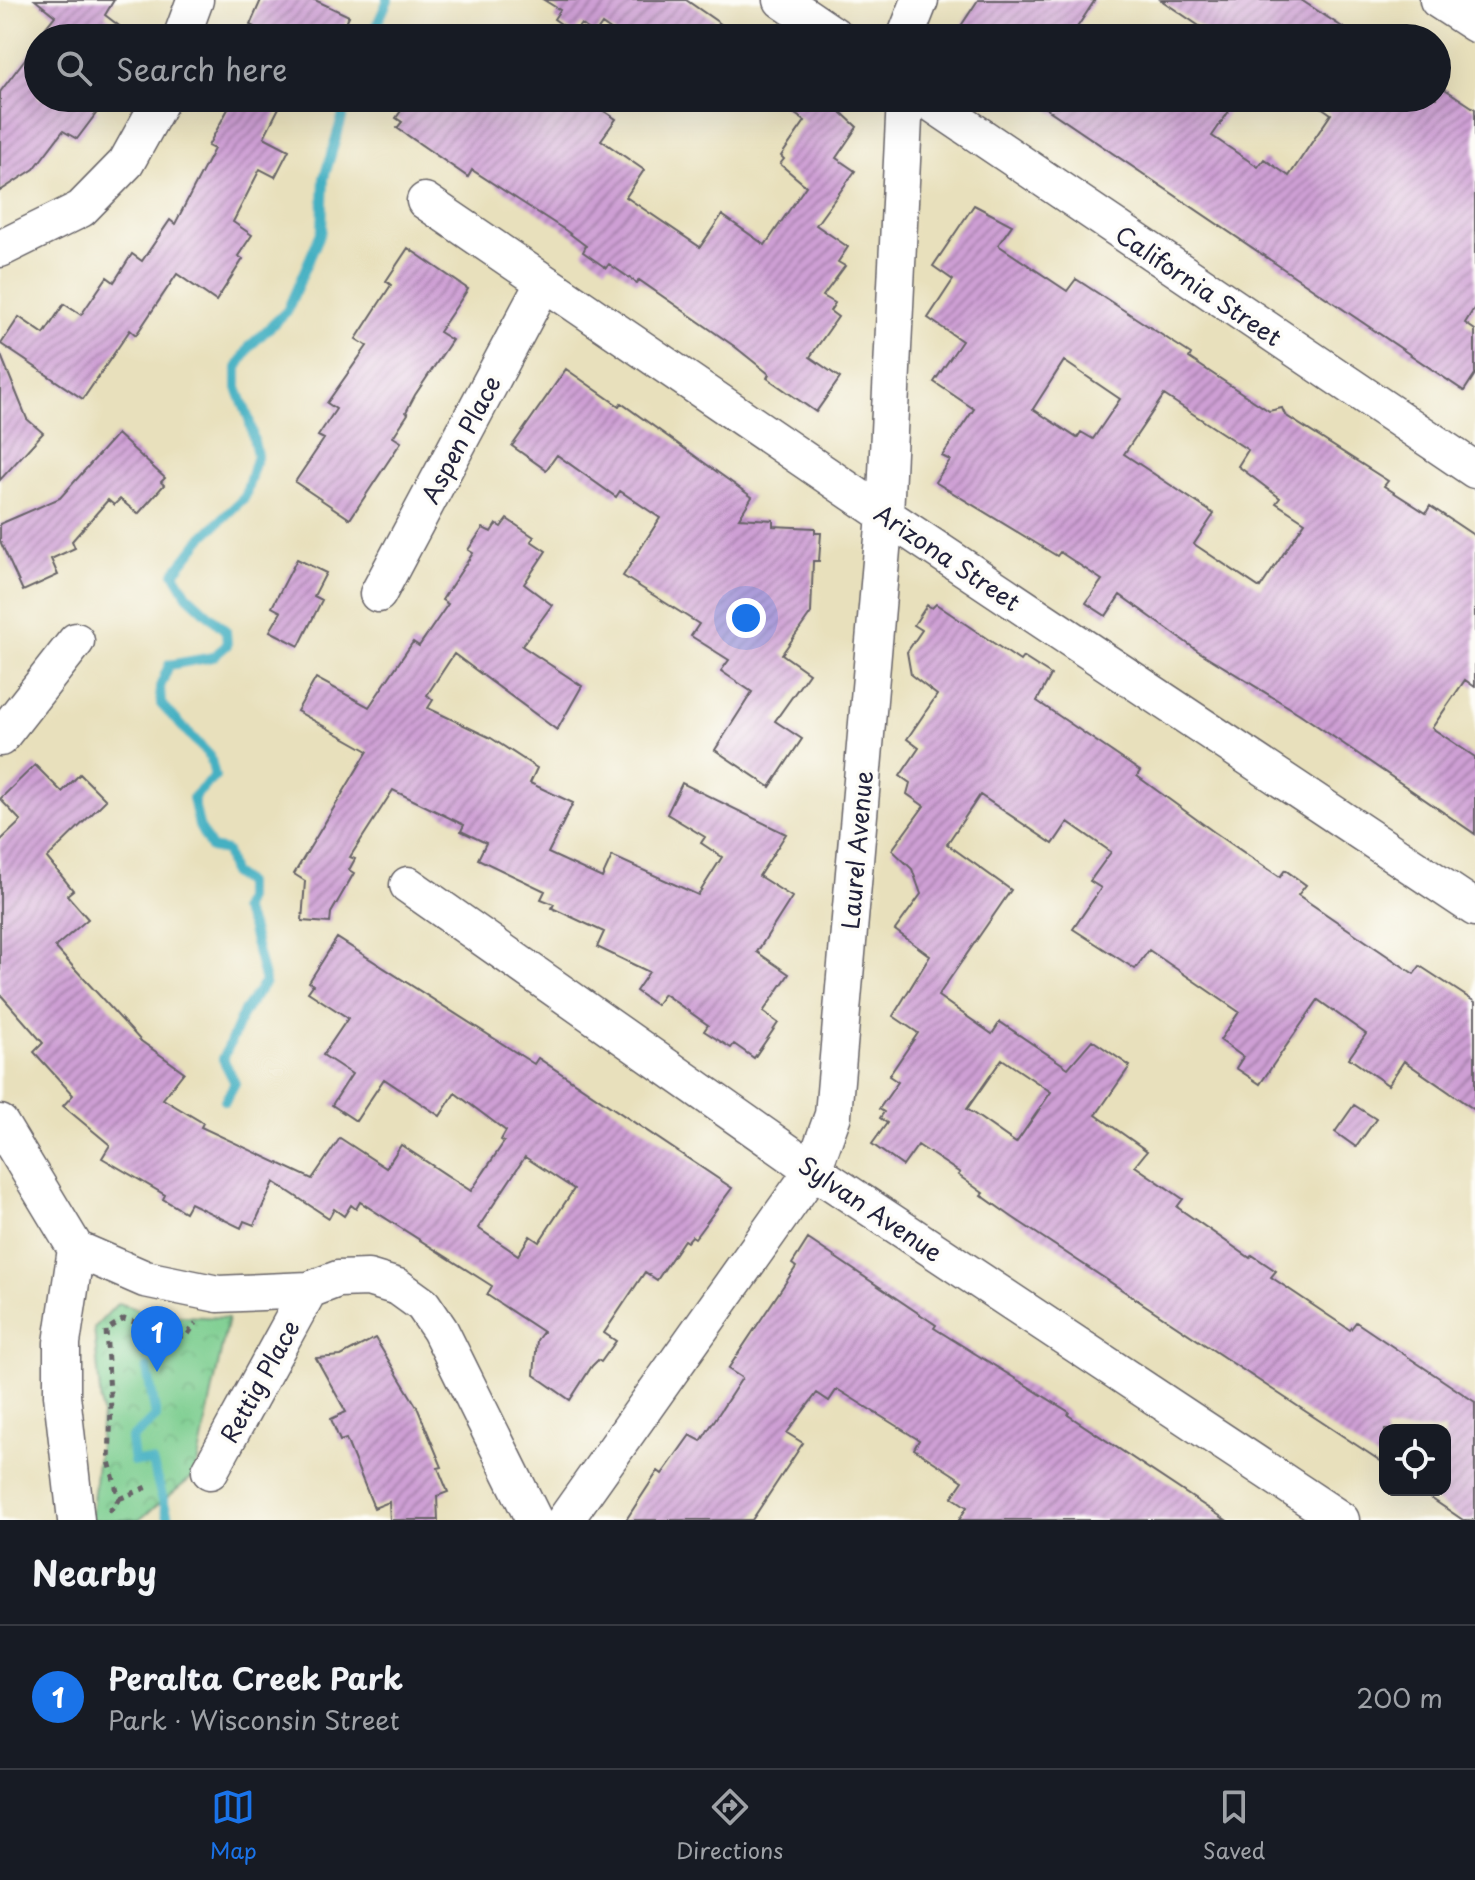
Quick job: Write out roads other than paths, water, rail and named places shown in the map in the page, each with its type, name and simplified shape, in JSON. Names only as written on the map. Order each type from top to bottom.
[{"type":"street","points":[[186,24],[195,0]]},
{"type":"street","points":[[782,0],[817,24]]},
{"type":"street","points":[[911,24],[920,0]]},
{"type":"street","points":[[1438,0],[1475,24]]},
{"type":"street","points":[[0,249],[81,209],[126,163],[154,112]]},
{"type":"street","name":"Laurel Avenue","points":[[565,1520],[813,1170],[833,1115],[885,515],[904,112]]},
{"type":"street","name":"California Street","points":[[945,112],[1475,470]]},
{"type":"street","name":"Arizona Street","points":[[425,201],[885,515],[1475,908]]},
{"type":"street","name":"Aspen Place","points":[[378,594],[543,284]]},
{"type":"street","points":[[0,738],[76,641]]},
{"type":"street","name":"Sylvan Avenue","points":[[408,885],[813,1170],[1341,1520]]},
{"type":"street","points":[[0,1123],[76,1249],[145,1279],[218,1294],[309,1290],[338,1279],[368,1278],[398,1287],[423,1305],[440,1330],[534,1520]]},
{"type":"street","points":[[76,1249],[62,1343],[62,1395],[76,1520]]},
{"type":"street","name":"Rettig Place","points":[[210,1471],[309,1290]]},
{"type":"waterway","points":[[377,24],[388,0]]},
{"type":"waterway","points":[[225,1101],[235,1083],[223,1059],[243,1013],[265,982],[251,926],[242,909],[246,901],[246,883],[232,873],[226,851],[211,848],[199,826],[193,798],[215,776],[210,756],[161,704],[160,687],[169,665],[213,657],[227,645],[226,631],[187,595],[174,573],[202,538],[245,497],[257,455],[249,419],[237,388],[237,368],[250,346],[287,311],[322,230],[324,178],[344,112]]},
{"type":"waterway","points":[[147,1368],[156,1417],[131,1439],[134,1461],[152,1462],[169,1520]]},
{"type":"place","name":"Peralta Creek Park","points":[[157,1372]]}]
